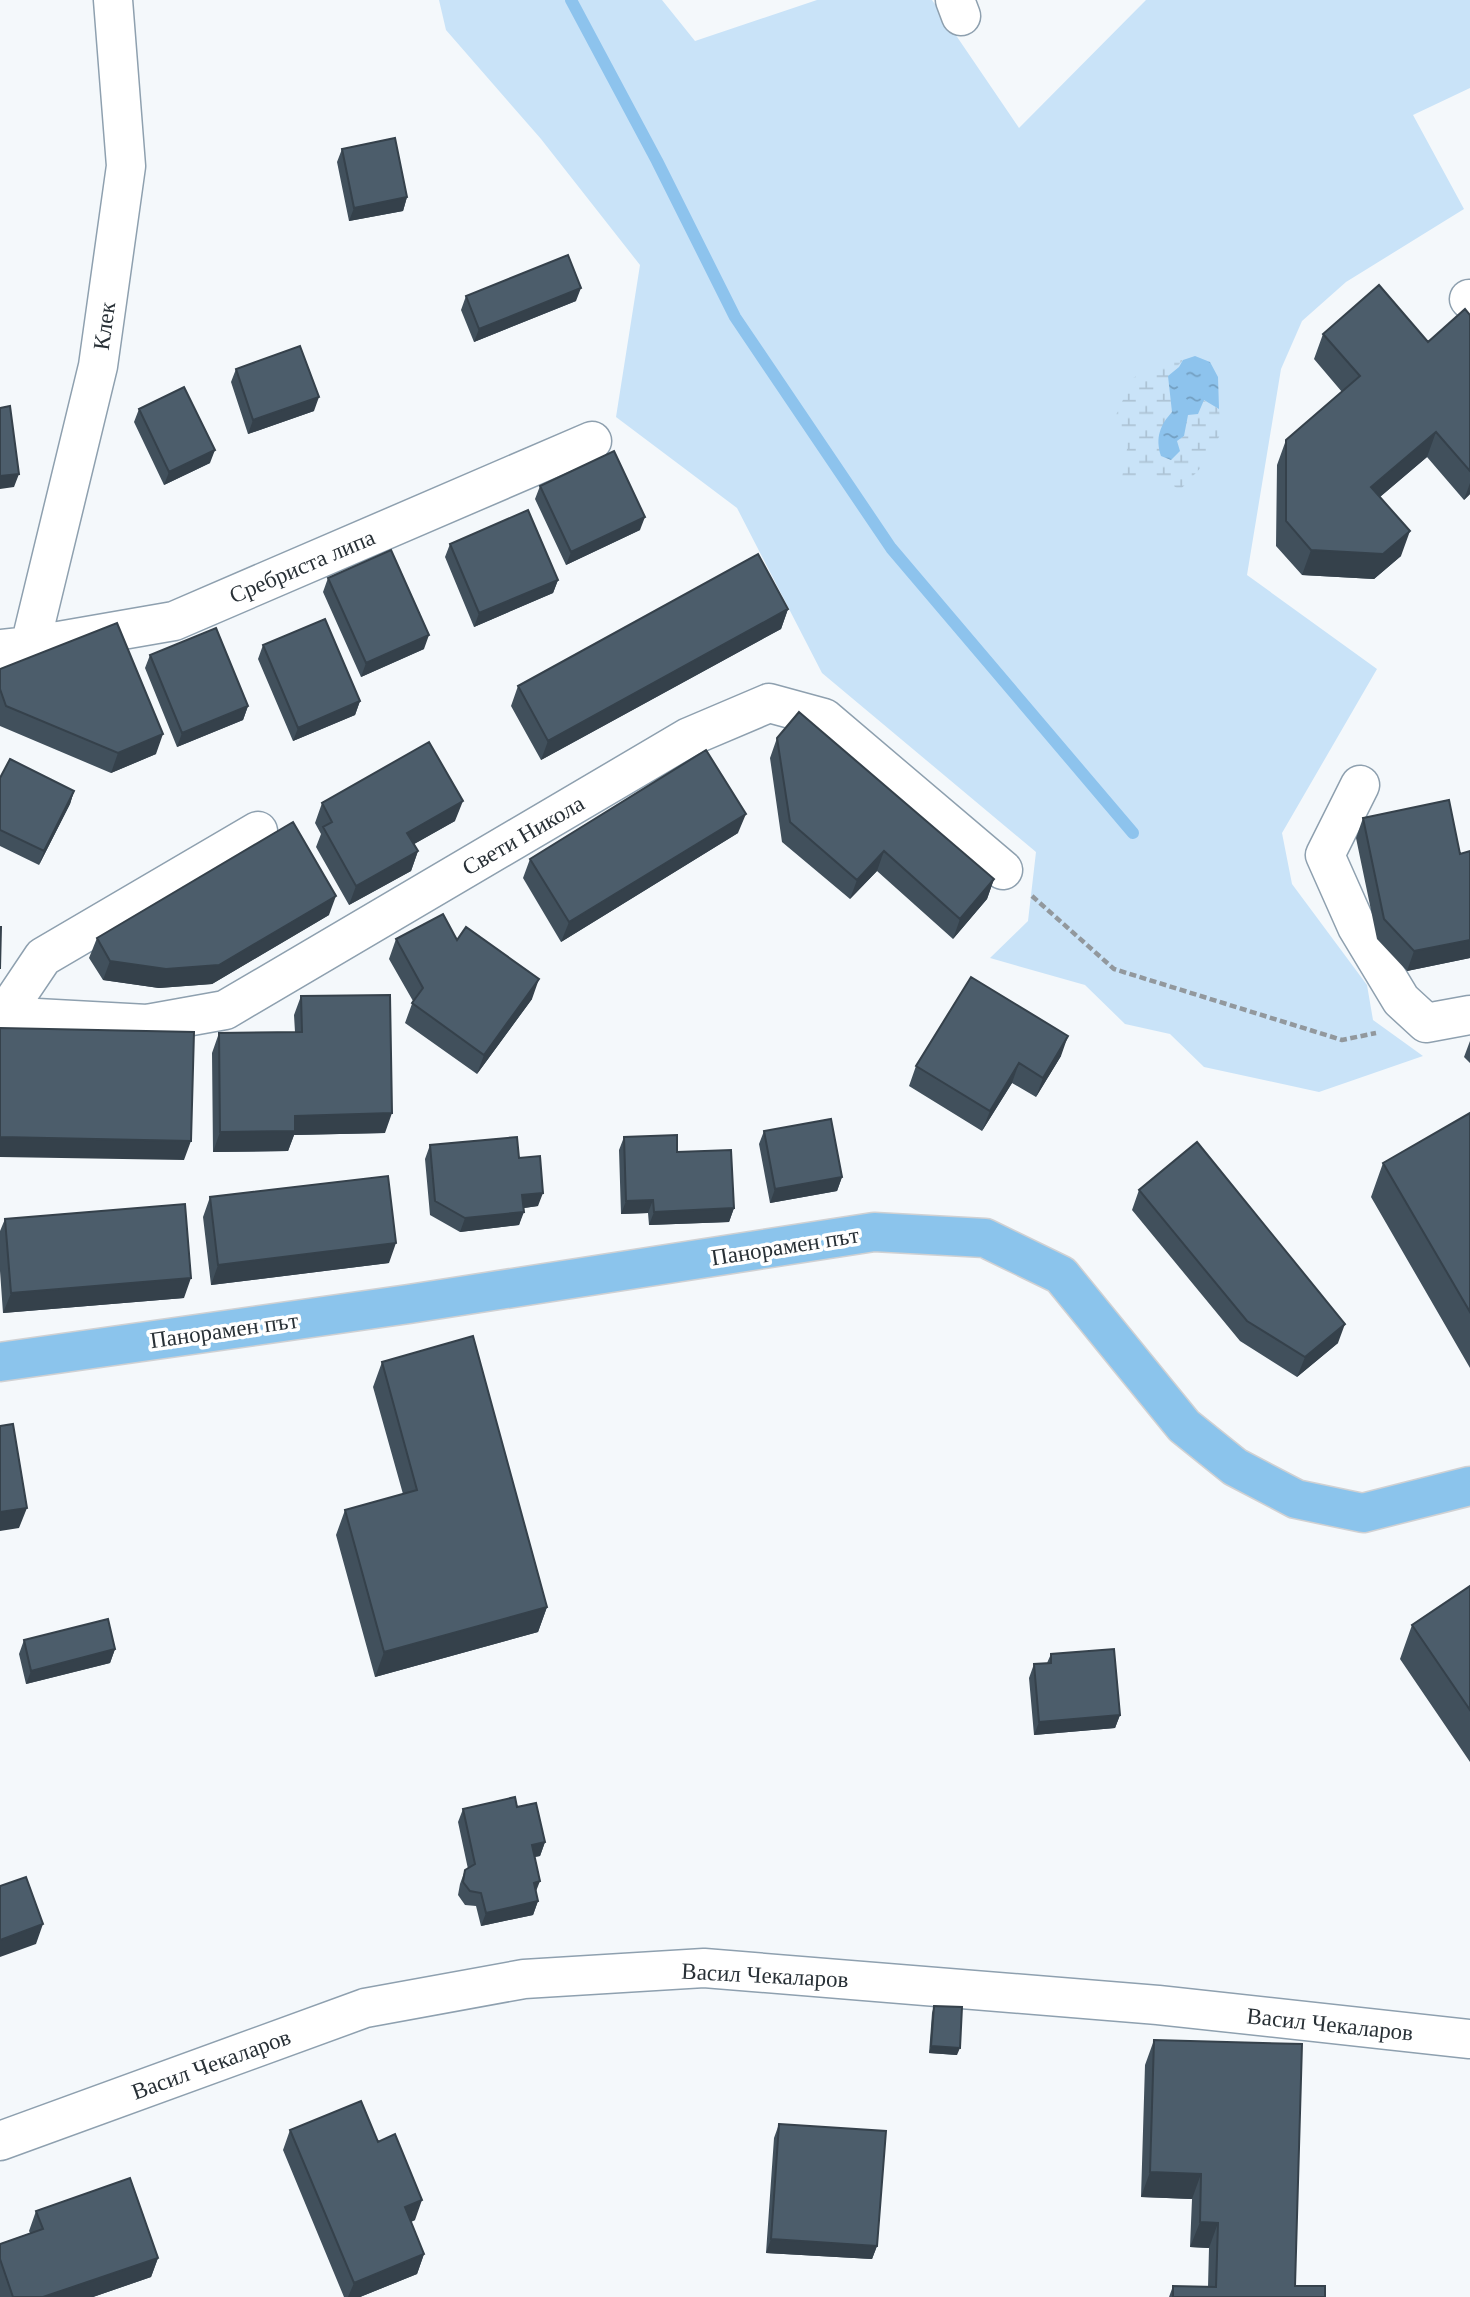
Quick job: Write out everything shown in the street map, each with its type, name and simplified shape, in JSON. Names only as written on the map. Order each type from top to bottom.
[{"type":"main road","name":"Панорамен път","points":[[0,1362],[409,1304],[874,1232],[985,1238],[1061,1275],[1184,1426],[1235,1466],[1296,1499],[1363,1513],[1470,1486]]},
{"type":"street","name":"Клек","points":[[15,648],[98,366],[126,166],[113,0]]},
{"type":"street","name":"Сребриста липа","points":[[15,648],[174,621],[592,441]]},
{"type":"street","name":"Свети Никола","points":[[2,1016],[147,1024],[225,1010],[689,737],[769,703],[824,718],[1003,870]]},
{"type":"street","points":[[1360,785],[1325,855],[1357,927],[1401,1000],[1426,1023],[1470,1015]]},
{"type":"street","points":[[2,1016],[43,957],[258,831]]},
{"type":"street","name":"Васил Чекаларов","points":[[0,2141],[365,2008],[524,1979],[704,1968],[1158,2005],[1470,2039]]},
{"type":"path","points":[[1003,870],[1114,969],[1342,1040],[1426,1023]]},
{"type":"green space","points":[[439,0],[662,0],[695,41],[817,0],[932,0],[1019,128],[1146,0],[1470,0],[1470,88],[1413,115],[1464,209],[1346,282],[1302,321],[1281,369],[1247,575],[1377,669],[1282,833],[1292,884],[1367,985],[1373,1020],[1423,1056],[1319,1092],[1204,1067],[1170,1034],[1125,1024],[1085,985],[990,958],[1028,921],[1036,852],[822,673],[737,508],[616,417],[640,265],[541,139],[446,30]]},
{"type":"green space","points":[[1183,360],[1168,376],[1177,441],[1184,436],[1188,414],[1203,400],[1219,409],[1221,433],[1206,462],[1180,490],[1153,473],[1122,478],[1127,449],[1116,415],[1133,378],[1158,364]]},
{"type":"water","points":[[1195,356],[1210,362],[1218,377],[1219,409],[1204,400],[1198,414],[1188,415],[1184,436],[1177,441],[1180,451],[1171,460],[1161,456],[1158,443],[1164,422],[1172,412],[1168,376],[1183,360]]},
{"type":"building","points":[[395,138],[407,197],[354,208],[342,149]]},
{"type":"building","points":[[568,255],[581,288],[479,329],[466,296]]},
{"type":"building","points":[[1379,285],[1428,342],[1465,309],[1470,315],[1470,471],[1436,432],[1371,487],[1410,531],[1383,554],[1311,550],[1286,521],[1286,440],[1360,376],[1323,334]]},
{"type":"building","points":[[300,346],[319,397],[253,420],[236,369]]},
{"type":"building","points":[[184,387],[215,450],[169,472],[139,409]]},
{"type":"building","points":[[10,406],[19,474],[0,476],[0,408]]},
{"type":"building","points":[[614,451],[645,517],[571,552],[540,486]]},
{"type":"building","points":[[528,510],[558,580],[479,613],[450,544]]},
{"type":"building","points":[[391,550],[429,635],[366,663],[328,578]]},
{"type":"building","points":[[758,554],[788,609],[548,741],[518,686]]},
{"type":"building","points":[[325,619],[360,701],[298,728],[263,645]]},
{"type":"building","points":[[117,623],[163,734],[118,753],[6,706],[0,689],[0,669]]},
{"type":"building","points":[[216,628],[248,706],[182,733],[150,655]]},
{"type":"building","points":[[799,712],[994,879],[960,919],[884,851],[857,880],[790,822],[777,738]]},
{"type":"building","points":[[429,742],[463,801],[407,833],[418,851],[356,886],[323,827],[332,822],[322,803]]},
{"type":"building","points":[[706,750],[746,814],[569,922],[530,859]]},
{"type":"building","points":[[10,759],[74,791],[44,851],[0,830],[0,778]]},
{"type":"building","points":[[1449,800],[1460,854],[1470,851],[1470,940],[1414,951],[1384,919],[1363,818]]},
{"type":"building","points":[[293,822],[336,896],[219,965],[166,969],[110,961],[97,938]]},
{"type":"building","points":[[443,914],[457,940],[466,927],[539,979],[484,1055],[412,1003],[423,988],[396,939]]},
{"type":"building","points":[[971,977],[1068,1036],[1043,1078],[1019,1063],[990,1111],[916,1066]]},
{"type":"building","points":[[390,995],[392,1113],[295,1116],[295,1131],[220,1132],[219,1033],[302,1032],[301,996]]},
{"type":"building","points":[[0,1028],[194,1032],[191,1141],[0,1137]]},
{"type":"building","points":[[1470,1113],[1470,1312],[1383,1163]]},
{"type":"building","points":[[831,1119],[842,1177],[775,1189],[764,1131]]},
{"type":"building","points":[[677,1135],[677,1152],[731,1150],[734,1208],[654,1212],[653,1200],[626,1201],[624,1137]]},
{"type":"building","points":[[517,1137],[519,1158],[540,1156],[543,1193],[522,1195],[524,1212],[465,1218],[435,1201],[430,1145]]},
{"type":"building","points":[[1197,1142],[1345,1324],[1305,1357],[1247,1321],[1139,1190]]},
{"type":"building","points":[[388,1176],[396,1243],[218,1265],[210,1197]]},
{"type":"building","points":[[185,1204],[191,1278],[11,1293],[5,1219]]},
{"type":"building","points":[[473,1336],[547,1607],[384,1652],[345,1510],[417,1490],[382,1362]]},
{"type":"building","points":[[13,1424],[27,1508],[0,1512],[0,1426]]},
{"type":"building","points":[[1470,1586],[1470,1710],[1412,1625]]},
{"type":"building","points":[[108,1619],[115,1649],[31,1671],[24,1640]]},
{"type":"building","points":[[1114,1649],[1120,1715],[1039,1722],[1034,1664],[1051,1663],[1051,1654]]},
{"type":"building","points":[[515,1797],[517,1807],[536,1803],[545,1842],[532,1845],[540,1881],[534,1883],[538,1901],[486,1913],[481,1893],[470,1891],[463,1882],[465,1870],[475,1864],[463,1809]]},
{"type":"building","points":[[26,1877],[43,1924],[0,1940],[0,1886]]},
{"type":"building","points":[[934,2006],[962,2007],[960,2048],[931,2046]]},
{"type":"building","points":[[1154,2040],[1302,2044],[1295,2286],[1325,2286],[1325,2297],[1173,2297],[1173,2286],[1216,2287],[1218,2223],[1200,2222],[1201,2174],[1150,2172]]},
{"type":"building","points":[[361,2101],[378,2142],[395,2134],[422,2200],[405,2207],[424,2254],[354,2283],[290,2130]]},
{"type":"building","points":[[779,2124],[886,2131],[877,2246],[771,2239]]},
{"type":"building","points":[[130,2178],[158,2258],[43,2297],[13,2297],[0,2259],[0,2244],[43,2229],[36,2211]]},
{"type":"waterway","points":[[571,0],[657,161],[735,317],[891,548],[1133,833]]}]
